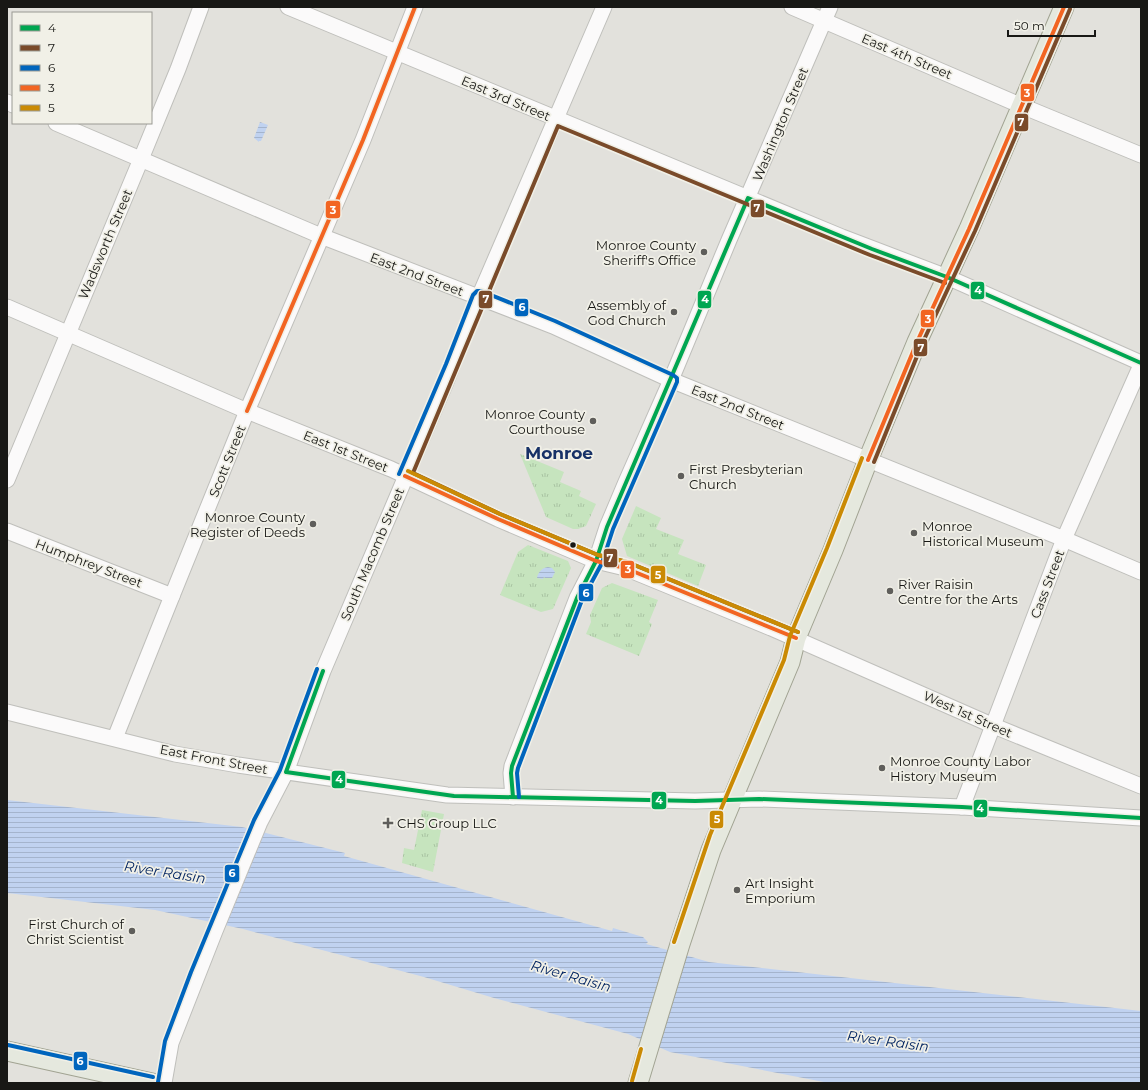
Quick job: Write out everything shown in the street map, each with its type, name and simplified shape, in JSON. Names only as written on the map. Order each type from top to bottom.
[{"type":"main road","points":[[638,1083],[680,944],[709,856],[790,662],[796,638],[833,550],[868,460],[1064,7]]},
{"type":"main road","points":[[7,1051],[152,1083]]},
{"type":"street","name":"Wadsworth Street","points":[[7,480],[178,69],[201,7]]},
{"type":"street","name":"East 3rd Street","points":[[288,7],[872,249],[947,277],[1141,364]]},
{"type":"street","name":"Scott Street","points":[[115,738],[247,411],[363,140],[415,7]]},
{"type":"street","name":"South Macomb Street","points":[[164,1083],[171,1043],[215,931],[260,822],[286,772],[323,671],[452,366],[479,297],[604,7]]},
{"type":"street","name":"East 4th Street","points":[[792,7],[827,14],[1022,106],[1141,155]]},
{"type":"street","name":"Washington Street","points":[[513,797],[511,773],[512,766],[577,598],[596,561],[607,527],[827,14]]},
{"type":"street","name":"East 2nd Street","points":[[58,124],[321,236],[553,326],[671,380],[1064,539],[1141,572]]},
{"type":"street","name":"East 1st Street","points":[[7,307],[247,411],[391,469],[498,519],[596,561],[626,568],[796,638]]},
{"type":"street","name":"Cass Street","points":[[962,807],[1064,539],[1141,364]]},
{"type":"street","name":"Humphrey Street","points":[[7,531],[172,596]]},
{"type":"street","name":"West 1st Street","points":[[796,638],[994,726],[1141,786]]},
{"type":"street","name":"East Front Street","points":[[7,712],[175,754],[286,772],[447,795],[695,801],[759,799],[1137,816]]},
{"type":"green space","points":[[520,454],[564,472],[560,482],[581,491],[579,496],[596,504],[586,526],[573,529],[546,517]]},
{"type":"green space","points":[[636,506],[661,518],[656,529],[684,540],[678,554],[706,565],[698,586],[627,556],[622,539]]},
{"type":"green space","points":[[528,545],[568,561],[571,568],[553,609],[541,612],[500,595],[518,552]]},
{"type":"green space","points":[[612,583],[658,600],[649,622],[652,624],[639,656],[586,634],[591,622],[590,615],[602,588]]},
{"type":"green space","points":[[422,810],[444,814],[433,872],[402,863],[404,848],[414,850]]},
{"type":"water","points":[[260,122],[268,125],[261,141],[259,142],[254,138]]},
{"type":"water","points":[[544,568],[552,568],[555,572],[552,578],[537,578],[538,574]]},
{"type":"water","name":"River Raisin","points":[[7,800],[242,827],[345,853],[344,856],[612,931],[613,928],[643,937],[648,942],[646,944],[709,962],[1141,1011],[1141,1083],[829,1083],[670,1052],[628,1034],[494,998],[424,977],[243,929],[155,910],[7,893]]},
{"type":"transit line","name":"3","points":[[247,411],[363,140],[415,7]]},
{"type":"transit line","name":"3","points":[[868,460],[917,342],[969,229],[1064,7]]},
{"type":"transit line","name":"7","points":[[874,462],[922,344],[975,231],[1070,9]]},
{"type":"transit line","name":"7","points":[[798,632],[627,562],[598,555],[500,514],[413,473],[558,126],[870,255],[945,283]]},
{"type":"transit line","name":"4","points":[[513,797],[511,773],[512,766],[577,598],[596,561],[607,527],[748,198],[872,249],[947,277],[1141,363]]},
{"type":"transit line","name":"6","points":[[399,474],[446,364],[473,295],[477,291],[481,291],[555,321],[677,378],[677,382],[613,529],[602,563],[582,600],[518,768],[519,797]]},
{"type":"transit line","name":"5","points":[[674,942],[710,835],[784,660],[790,636],[827,548],[862,458]]},
{"type":"transit line","name":"5","points":[[408,471],[500,514],[598,555],[627,562],[798,632]]},
{"type":"transit line","name":"3","points":[[405,476],[498,519],[596,561],[625,568],[796,638]]},
{"type":"transit line","name":"6","points":[[158,1082],[165,1041],[191,972],[254,820],[280,770],[317,669]]},
{"type":"transit line","name":"4","points":[[323,671],[286,772],[454,796],[695,801],[759,799],[962,807],[1141,818]]},
{"type":"transit line","name":"6","points":[[8,1045],[153,1077]]},
{"type":"transit line","name":"5","points":[[632,1081],[641,1049]]},
{"type":"place","name":"Monroe County Sheriff's Office","points":[[704,252]]},
{"type":"place","name":"Assembly of God Church","points":[[674,312]]},
{"type":"place","name":"Monroe County Courthouse","points":[[593,421]]},
{"type":"place","name":"First Presbyterian Church","points":[[681,476]]},
{"type":"place","name":"Monroe County Register of Deeds","points":[[313,524]]},
{"type":"place","name":"Monroe Historical Museum","points":[[914,533]]},
{"type":"place","name":"River Raisin Centre for the Arts","points":[[890,591]]},
{"type":"place","name":"Monroe County Labor History Museum","points":[[882,768]]},
{"type":"place","name":"CHS Group LLC","points":[[388,823]]},
{"type":"place","name":"Art Insight Emporium","points":[[737,890]]},
{"type":"place","name":"First Church of Christ Scientist","points":[[132,931]]},
{"type":"district","name":"Monroe","points":[[559,453]]}]
